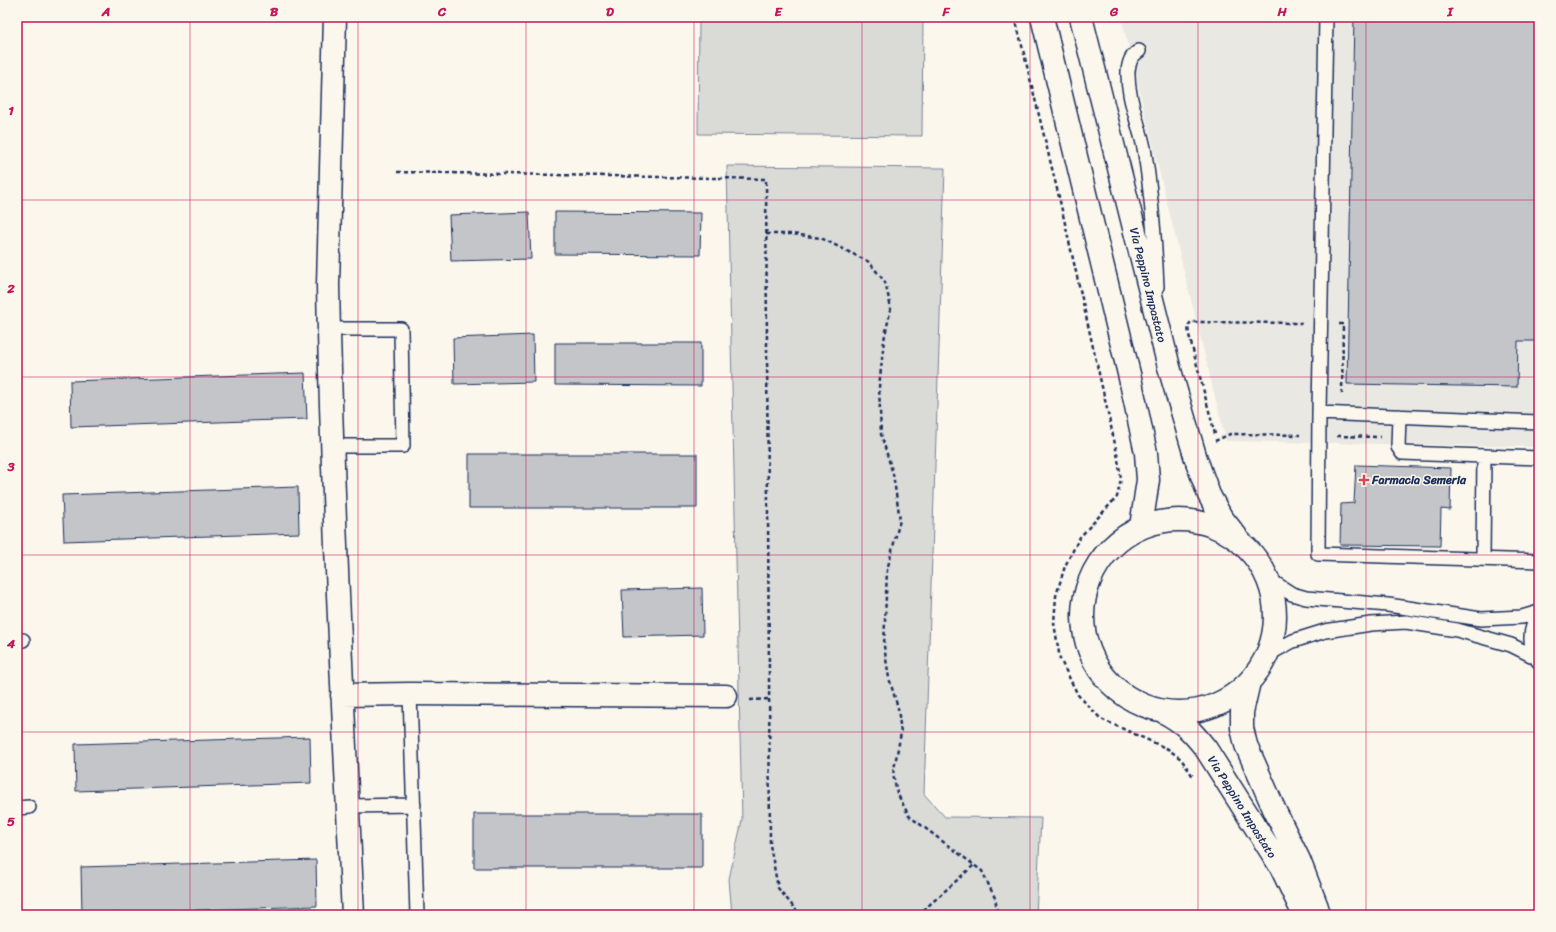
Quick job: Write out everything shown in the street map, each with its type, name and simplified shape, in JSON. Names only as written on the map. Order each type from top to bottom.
[{"type":"street","points":[[335,17],[328,285],[331,446],[353,915]]},
{"type":"street","points":[[1042,17],[1130,378],[1146,453],[1148,480],[1141,528]]},
{"type":"street","name":"Via Peppino Impastato","points":[[1081,17],[1159,327],[1194,453],[1209,495],[1221,517],[1240,542]]},
{"type":"street","points":[[1167,521],[1193,521],[1218,528],[1240,542],[1256,558],[1267,578],[1273,597],[1275,617],[1273,637],[1267,655],[1249,682],[1231,697],[1210,707],[1188,712],[1164,712],[1143,706],[1123,694],[1106,679],[1094,660],[1086,639],[1083,617],[1085,594],[1093,573],[1106,554],[1122,539],[1141,528],[1167,521]]},
{"type":"street","name":"Via Peppino Impastato","points":[[1249,682],[1242,712],[1242,728],[1246,745],[1275,811],[1299,860],[1318,908],[1319,915]]},
{"type":"street","points":[[342,695],[726,696]]},
{"type":"street","name":"Via Peppino Impastato","points":[[1164,712],[1187,726],[1206,749],[1281,867],[1304,915]]},
{"type":"lane","points":[[1326,17],[1320,323],[1318,554],[1539,561]]},
{"type":"lane","points":[[1139,51],[1134,54],[1130,61],[1128,85],[1144,147],[1152,203],[1159,327]]},
{"type":"lane","points":[[329,329],[401,329],[403,446],[331,446]]},
{"type":"lane","points":[[1319,413],[1539,422]]},
{"type":"lane","points":[[1399,416],[1398,447],[1402,453],[1539,458]]},
{"type":"lane","points":[[1483,559],[1484,456]]},
{"type":"lane","points":[[1267,578],[1292,594],[1306,598],[1388,605],[1481,619],[1522,617],[1539,613]]},
{"type":"lane","points":[[1537,660],[1531,645],[1531,633],[1534,621],[1539,613]]},
{"type":"lane","points":[[1267,655],[1293,641],[1325,631],[1371,624],[1406,622],[1458,630],[1511,645],[1537,660]]},
{"type":"lane","points":[[410,694],[417,915]]},
{"type":"lane","points":[[348,806],[414,805]]},
{"type":"path","points":[[1015,17],[1061,205],[1117,454],[1121,479],[1117,497],[1080,537],[1065,566],[1056,596],[1054,623],[1060,659],[1078,695],[1102,719],[1168,749],[1181,759],[1196,782]]},
{"type":"path","points":[[397,172],[766,179],[770,845],[778,888],[800,915]]},
{"type":"path","points":[[766,234],[792,234],[821,238],[869,262],[885,282],[891,308],[884,340],[879,388],[881,434],[893,474],[900,520],[887,570],[884,646],[889,678],[898,708],[901,733],[893,774],[897,793],[909,816],[982,871],[995,898],[998,915]]},
{"type":"path","points":[[1217,440],[1189,335],[1188,326],[1191,322],[1343,324],[1341,436]]},
{"type":"path","points":[[1211,443],[1230,434],[1398,437]]},
{"type":"path","points":[[918,915],[974,865]]},
{"type":"shaded area","points":[[699,17],[923,17],[922,136],[698,134]]},
{"type":"shaded area","points":[[1121,17],[1539,17],[1539,447],[1226,441]]},
{"type":"shaded area","points":[[727,166],[945,168],[924,794],[945,817],[1041,818],[1036,915],[732,915],[729,879],[742,820]]},
{"type":"building","points":[[1354,17],[1539,17],[1539,341],[1518,341],[1517,387],[1347,384]]},
{"type":"building","points":[[529,212],[531,259],[451,261],[449,215]]},
{"type":"building","points":[[555,212],[701,213],[700,255],[555,254]]},
{"type":"building","points":[[533,335],[534,382],[454,384],[453,338]]},
{"type":"building","points":[[555,343],[701,343],[701,386],[555,385]]},
{"type":"building","points":[[305,373],[307,419],[71,427],[70,381]]},
{"type":"building","points":[[469,454],[697,454],[697,508],[469,508]]},
{"type":"building","points":[[1356,465],[1451,468],[1450,510],[1441,509],[1440,546],[1340,545],[1341,504],[1354,503]]},
{"type":"building","points":[[298,487],[299,533],[64,541],[62,495]]},
{"type":"building","points":[[702,588],[703,635],[624,637],[622,590]]},
{"type":"building","points":[[310,737],[311,783],[76,791],[75,744]]},
{"type":"building","points":[[474,814],[702,814],[702,868],[474,868]]},
{"type":"building","points":[[316,860],[317,906],[82,914],[81,867]]},
{"type":"place","name":"Farmacia Semeria","points":[[1364,480]]}]
